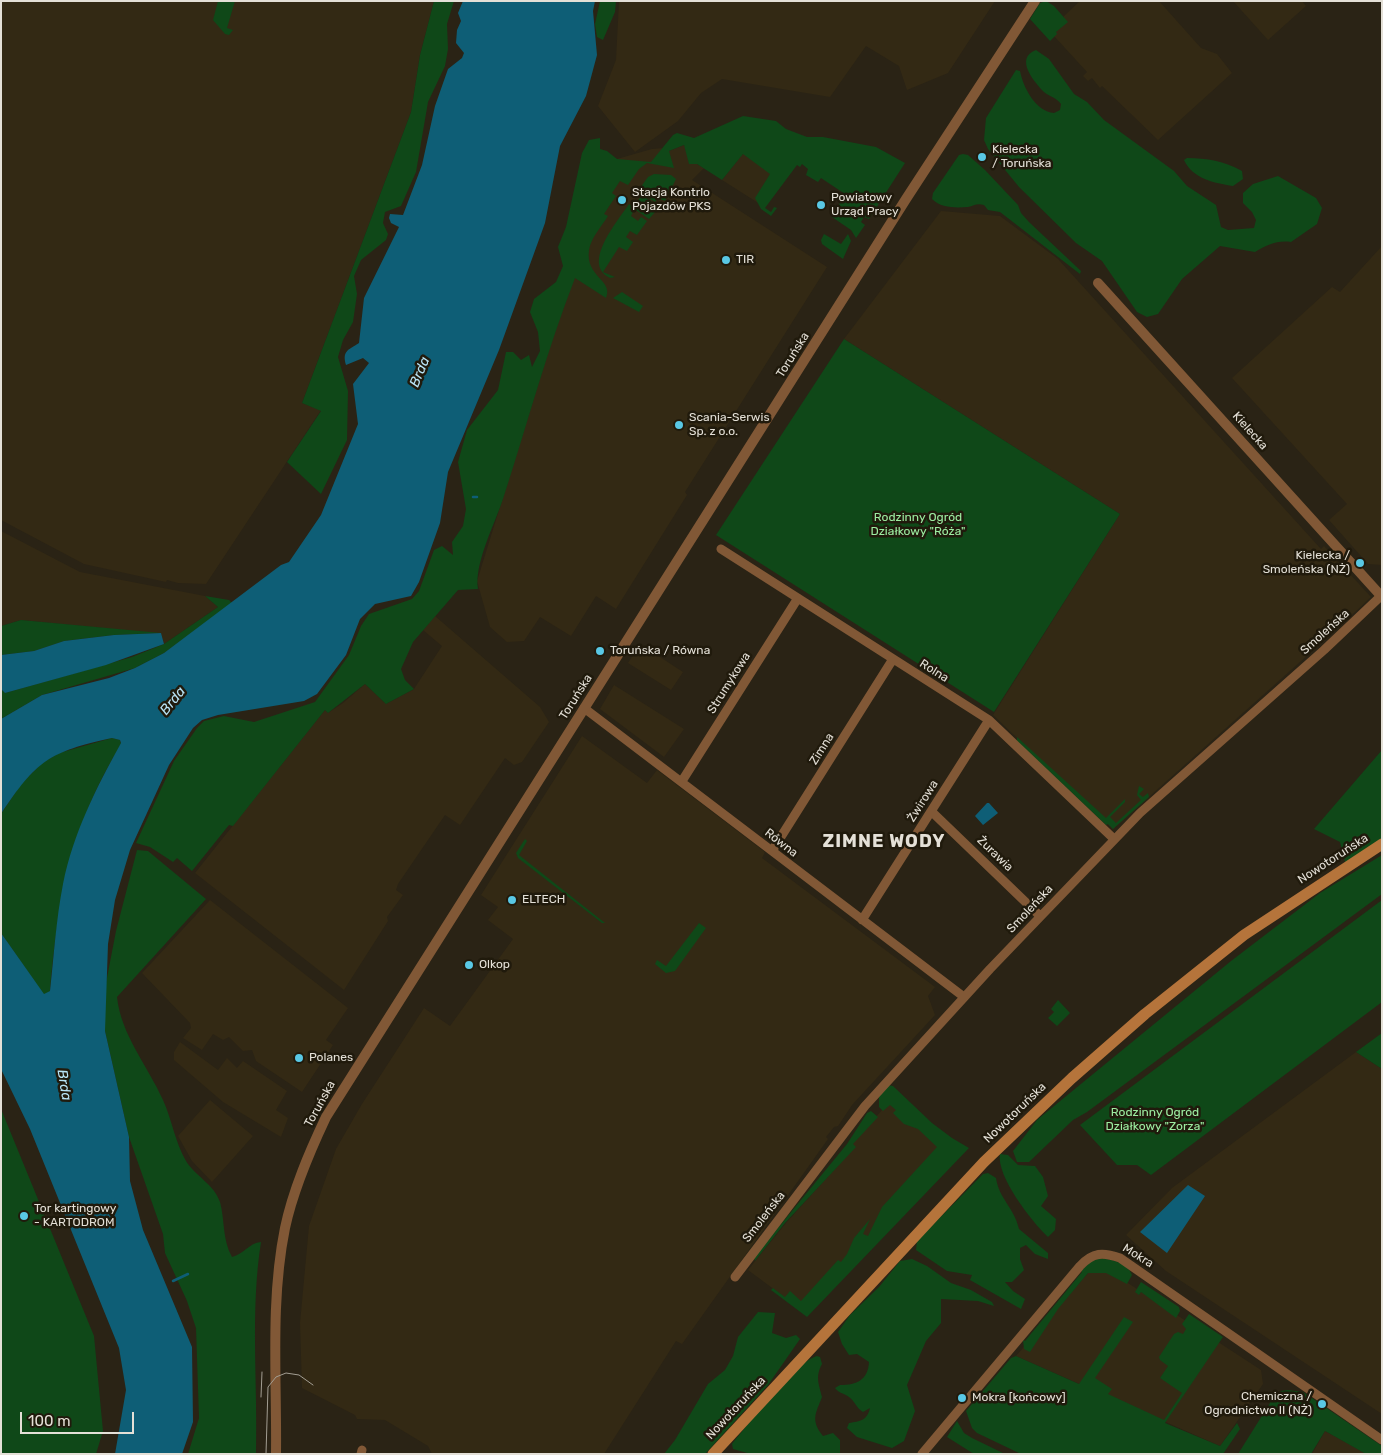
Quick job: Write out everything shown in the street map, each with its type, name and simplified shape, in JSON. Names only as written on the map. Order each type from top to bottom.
[{"type":"main road","name":"Nowotoruńska","points":[[713,1454],[984,1162],[1072,1078],[1145,1014],[1244,935],[1382,844]]},
{"type":"street","name":"Toruńska","points":[[276,1454],[278,1282],[288,1215],[307,1159],[326,1118],[584,708],[996,59],[1035,1]]},
{"type":"street","name":"Kielecka","points":[[1098,283],[1381,596]]},
{"type":"street","name":"Rolna","points":[[721,549],[989,720],[1114,839]]},
{"type":"street","name":"Smoleńska","points":[[735,1277],[865,1106],[1040,916],[1140,813],[1324,650],[1381,596]]},
{"type":"street","name":"Strumykowa","points":[[682,781],[798,598]]},
{"type":"street","name":"Zimna","points":[[772,851],[893,659]]},
{"type":"street","name":"Równa","points":[[584,708],[964,997]]},
{"type":"street","name":"Żwirowa","points":[[862,920],[989,720]]},
{"type":"street","name":"Żurawia","points":[[931,811],[1040,916]]},
{"type":"street","name":"Mokra","points":[[922,1454],[1080,1266],[1091,1256],[1104,1252],[1120,1258],[1382,1440]]},
{"type":"shaded area","points":[[1,1],[434,1],[420,55],[411,112],[302,403],[321,410],[206,584],[178,583],[167,580],[166,582],[84,564],[1,520]]},
{"type":"shaded area","points":[[619,1],[995,1],[948,73],[907,90],[899,66],[866,46],[830,97],[722,79],[701,93],[678,121],[635,152],[598,106],[616,60]]},
{"type":"shaded area","points":[[1080,1],[1159,1],[1201,48],[1217,54],[1232,73],[1158,140],[1102,86],[1100,88],[1092,78],[1088,81],[1083,76],[1087,72],[1054,36],[1064,16]]},
{"type":"shaded area","points":[[1233,1],[1302,1],[1306,6],[1268,40]]},
{"type":"shaded area","points":[[684,145],[697,164],[704,168],[692,180],[827,267],[685,492],[687,495],[616,609],[596,596],[571,636],[540,617],[524,641],[507,642],[490,627],[477,581],[553,336],[617,159],[652,149],[664,148],[669,151]]},
{"type":"shaded area","points":[[744,152],[787,170],[763,206],[722,180]]},
{"type":"shaded area","points":[[941,211],[1000,216],[1058,259],[1321,549],[1324,546],[1371,597],[1113,829],[993,715],[1120,514],[844,339]]},
{"type":"shaded area","points":[[1382,246],[1382,565],[1368,564],[1329,520],[1347,504],[1232,378],[1332,287],[1340,292]]},
{"type":"shaded area","points":[[1,531],[80,572],[205,596],[218,607],[164,644],[161,634],[21,620],[1,626]]},
{"type":"shaded area","points":[[435,616],[540,707],[549,722],[522,762],[514,765],[505,758],[460,825],[445,815],[398,884],[396,890],[403,895],[387,917],[388,921],[344,990],[195,873],[325,710],[328,713],[365,684],[386,704],[414,689],[442,646],[423,630]]},
{"type":"shaded area","points":[[640,644],[683,672],[671,690],[628,663]]},
{"type":"shaded area","points":[[614,685],[684,729],[664,757],[600,709]]},
{"type":"shaded area","points":[[582,736],[647,783],[657,770],[765,852],[762,858],[935,987],[928,996],[935,1015],[852,1105],[838,1126],[834,1127],[826,1137],[828,1139],[682,1344],[676,1341],[604,1454],[432,1454],[428,1446],[385,1420],[357,1419],[355,1415],[302,1388],[300,1323],[309,1226],[336,1149],[362,1104],[424,1008],[450,1026],[513,939],[488,920],[498,907],[481,895]]},
{"type":"shaded area","points":[[210,900],[348,1008],[326,1040],[333,1045],[302,1092],[256,1061],[252,1050],[243,1051],[229,1037],[223,1040],[213,1034],[202,1050],[183,1038],[191,1028],[190,1023],[142,973]]},
{"type":"shaded area","points":[[180,1042],[218,1070],[227,1058],[237,1068],[243,1061],[287,1091],[276,1110],[288,1118],[281,1137],[223,1102],[174,1060],[174,1052]]},
{"type":"shaded area","points":[[1356,1052],[1382,1069],[1382,1414],[1166,1271],[1126,1235],[1172,1188]]},
{"type":"shaded area","points":[[897,1093],[960,1154],[807,1314],[748,1270],[786,1223],[848,1154],[851,1145]]},
{"type":"shaded area","points":[[210,1100],[253,1136],[212,1182],[192,1161],[178,1136]]},
{"type":"shaded area","points":[[1108,1270],[1261,1370],[1263,1384],[1220,1446],[1016,1356],[1088,1273]]},
{"type":"shaded area","points":[[1325,1431],[1367,1454],[1312,1454]]},
{"type":"green space","points":[[218,1],[235,1],[227,28],[233,30],[229,35],[225,34],[213,20]]},
{"type":"green space","points":[[434,1],[454,1],[447,24],[448,49],[445,66],[428,102],[416,172],[401,206],[385,212],[383,223],[388,234],[386,240],[361,260],[354,276],[357,294],[353,322],[343,340],[338,357],[348,391],[347,440],[321,494],[287,462],[321,411],[302,403],[411,112],[420,55]]},
{"type":"green space","points":[[600,1],[616,1],[615,12],[603,40],[597,37],[595,24]]},
{"type":"green space","points":[[1046,1],[1054,6],[1068,22],[1056,32],[1057,34],[1050,41],[1030,19],[1040,3]]},
{"type":"green space","points":[[1036,50],[1049,59],[1074,94],[1087,102],[1104,120],[1174,171],[1187,186],[1216,205],[1221,227],[1228,230],[1254,228],[1256,220],[1252,212],[1243,203],[1243,193],[1253,184],[1278,176],[1316,198],[1322,208],[1317,224],[1291,242],[1272,244],[1255,252],[1220,246],[1182,279],[1158,314],[1147,317],[1137,312],[1102,261],[1076,243],[1019,187],[988,149],[984,140],[986,118],[1016,70],[1020,71],[1027,91],[1036,103],[1047,112],[1054,113],[1060,110],[1061,104],[1044,92],[1028,70],[1027,59]]},
{"type":"green space","points":[[743,116],[776,121],[786,129],[807,137],[823,137],[876,147],[905,163],[869,219],[864,217],[861,222],[865,225],[856,238],[851,230],[832,217],[845,194],[821,178],[818,182],[806,175],[808,169],[802,164],[800,167],[797,165],[765,208],[771,212],[774,207],[777,208],[771,216],[761,209],[755,198],[770,174],[743,154],[722,180],[697,164],[689,164],[684,145],[669,151],[674,168],[647,163],[639,169],[628,185],[620,181],[612,193],[616,196],[604,214],[608,216],[594,237],[589,250],[591,266],[606,287],[606,298],[575,278],[546,360],[503,499],[482,556],[479,567],[478,589],[458,590],[413,642],[401,669],[405,680],[414,689],[386,704],[365,684],[328,713],[325,710],[233,826],[229,825],[192,871],[177,858],[173,862],[150,847],[136,843],[174,761],[204,721],[224,716],[254,722],[315,702],[349,655],[361,626],[369,614],[412,599],[419,591],[434,550],[442,546],[453,555],[452,542],[463,526],[466,509],[458,462],[467,430],[498,390],[506,352],[513,352],[521,360],[529,355],[532,367],[540,351],[538,332],[530,312],[534,299],[556,282],[563,266],[558,247],[566,227],[582,153],[589,140],[600,138],[600,149],[607,151],[617,159],[651,162],[673,135],[677,133],[694,138]]},
{"type":"green space","points":[[959,155],[968,155],[985,170],[1018,205],[1021,213],[1029,222],[1081,271],[1080,274],[1000,212],[988,210],[981,204],[968,207],[948,207],[932,199],[933,193]]},
{"type":"green space","points":[[1187,158],[1222,162],[1242,171],[1243,179],[1233,186],[1205,179],[1193,172],[1184,160]]},
{"type":"green space","points":[[654,174],[671,175],[676,179],[665,201],[658,198],[655,202],[638,191],[648,177]]},
{"type":"green space","points":[[642,195],[654,203],[650,209],[655,212],[649,219],[636,210],[630,209],[633,212],[631,216],[638,221],[641,217],[647,221],[637,235],[630,231],[626,237],[633,242],[627,251],[619,247],[603,272],[615,277],[610,278],[602,272],[599,263],[604,242],[629,204],[633,207]]},
{"type":"green space","points":[[824,234],[841,244],[848,234],[851,241],[843,259],[822,244],[821,240]]},
{"type":"green space","points":[[622,292],[643,306],[639,312],[613,298]]},
{"type":"green space","name":"Rodzinny Ogród Działkowy \"Róża\"","points":[[844,339],[1120,514],[994,712],[716,535]]},
{"type":"green space","points":[[205,596],[229,600],[232,603],[164,653],[135,668],[42,695],[1,719],[1,689],[5,693],[132,657],[164,644],[218,607]]},
{"type":"green space","points":[[21,620],[161,633],[114,635],[64,641],[34,651],[1,655],[1,626]]},
{"type":"green space","points":[[1017,737],[1106,818],[1125,799],[1125,802],[1110,817],[1116,823],[1141,800],[1137,795],[1139,786],[1144,789],[1139,794],[1143,797],[1148,793],[1149,797],[1113,829],[1108,824],[1106,825],[1017,741]]},
{"type":"green space","points":[[112,738],[120,740],[121,744],[104,775],[78,834],[63,893],[50,991],[44,995],[1,933],[1,814],[21,784],[42,763],[59,753]]},
{"type":"green space","points":[[1382,750],[1382,839],[1346,866],[1340,842],[1314,829]]},
{"type":"green space","points":[[525,839],[527,841],[519,855],[605,923],[602,923],[518,858],[516,853]]},
{"type":"green space","points":[[137,850],[148,851],[206,899],[117,997],[129,1037],[163,1100],[182,1154],[190,1166],[213,1190],[220,1202],[225,1236],[232,1257],[240,1254],[253,1244],[261,1242],[255,1321],[256,1454],[188,1454],[199,1418],[196,1328],[187,1301],[165,1253],[163,1234],[129,1137],[105,1031],[105,988],[116,931]]},
{"type":"green space","points":[[1382,855],[1382,894],[1087,1112],[1073,1120],[1029,1162],[1017,1162],[1013,1151],[1037,1120],[1231,961],[1320,893]]},
{"type":"green space","name":"Rodzinny Ogród Działkowy \"Zorza\"","points":[[1382,900],[1382,1002],[1151,1175],[1137,1165],[1117,1165],[1080,1125]]},
{"type":"green space","points":[[699,923],[706,928],[675,971],[666,973],[655,964],[657,960],[666,966]]},
{"type":"green space","points":[[1058,1000],[1070,1013],[1057,1026],[1048,1018],[1054,1012],[1051,1009]]},
{"type":"green space","points":[[1382,1033],[1382,1069],[1356,1052]]},
{"type":"green space","points":[[887,1085],[893,1086],[932,1123],[969,1148],[807,1317],[771,1290],[773,1288],[785,1297],[790,1291],[801,1301],[838,1260],[841,1262],[854,1238],[870,1219],[863,1234],[868,1236],[882,1207],[937,1147],[918,1129],[904,1124],[893,1113],[896,1110],[890,1105],[883,1111],[879,1107],[879,1094]]},
{"type":"green space","name":"Tor kartingowy - KARTODROM","points":[[1,1109],[94,1336],[103,1431],[96,1454],[1,1454]]},
{"type":"green space","points":[[871,1111],[878,1117],[853,1144],[856,1147],[785,1223],[755,1261],[754,1257],[847,1144],[867,1113]]},
{"type":"green space","points":[[1000,1154],[1008,1155],[1018,1165],[1035,1166],[1043,1177],[1048,1196],[1041,1206],[1056,1219],[1055,1230],[1048,1237],[1033,1221],[1009,1186],[1000,1163]]},
{"type":"green space","points":[[988,1173],[996,1178],[1000,1192],[1014,1215],[1019,1229],[1048,1253],[1048,1259],[1035,1254],[1026,1245],[1020,1248],[1020,1259],[1024,1270],[1012,1282],[1005,1282],[1013,1291],[1025,1299],[1021,1309],[970,1280],[972,1275],[947,1271],[916,1250],[917,1241],[983,1174]]},
{"type":"green space","points":[[1100,1258],[1114,1261],[1127,1267],[1132,1275],[1127,1284],[1106,1273],[1088,1273],[1058,1309],[1030,1352],[1024,1349],[1023,1340],[1025,1341],[1081,1271],[1090,1262]]},
{"type":"green space","points":[[912,1259],[927,1266],[951,1283],[971,1290],[992,1302],[994,1306],[978,1301],[941,1299],[941,1323],[926,1341],[907,1385],[915,1411],[904,1441],[892,1448],[857,1437],[847,1428],[849,1423],[865,1418],[870,1408],[863,1412],[851,1399],[835,1388],[840,1385],[852,1384],[864,1377],[869,1362],[857,1354],[849,1355],[842,1344],[838,1332],[850,1315],[879,1287],[900,1261]]},
{"type":"green space","points":[[1141,1282],[1179,1307],[1180,1311],[1176,1318],[1141,1292],[1139,1295],[1135,1292]]},
{"type":"green space","points":[[758,1312],[775,1313],[772,1333],[786,1338],[796,1335],[800,1339],[768,1385],[705,1454],[664,1454],[675,1440],[708,1384],[725,1370],[733,1356],[738,1337]]},
{"type":"green space","points":[[1189,1314],[1223,1337],[1165,1423],[1220,1446],[1237,1423],[1240,1429],[1223,1454],[1021,1454],[977,1433],[972,1428],[966,1411],[1011,1358],[1016,1356],[1079,1384],[1124,1317],[1133,1322],[1095,1378],[1112,1389],[1108,1394],[1164,1420],[1182,1393],[1160,1378],[1168,1366],[1159,1357],[1174,1334],[1178,1332],[1183,1334],[1186,1329],[1182,1324]]},
{"type":"green space","points":[[817,1356],[820,1357],[822,1364],[818,1377],[822,1397],[816,1412],[815,1421],[823,1436],[833,1433],[840,1440],[840,1454],[751,1454],[733,1449],[732,1444],[784,1382],[807,1361]]},
{"type":"green space","points":[[1281,1391],[1303,1392],[1382,1446],[1382,1454],[1366,1454],[1325,1431],[1311,1454],[1238,1454],[1275,1395]]},
{"type":"green space","points":[[957,1421],[964,1433],[1005,1454],[974,1454],[947,1437]]},
{"type":"water","name":"Brda","points":[[463,1],[595,1],[593,11],[597,55],[586,96],[560,146],[545,223],[499,350],[448,472],[440,523],[419,582],[411,596],[375,604],[360,619],[346,655],[317,694],[304,701],[218,715],[202,720],[193,728],[169,765],[130,850],[115,900],[108,944],[105,1031],[129,1137],[130,1181],[143,1230],[192,1347],[193,1422],[182,1454],[115,1454],[126,1390],[119,1348],[30,1129],[1,1069],[1,933],[44,994],[50,991],[59,911],[67,865],[86,812],[121,743],[120,740],[112,738],[91,743],[73,748],[46,761],[25,781],[1,814],[1,719],[42,695],[109,678],[135,668],[164,653],[281,565],[289,562],[321,515],[358,424],[353,384],[369,363],[363,358],[346,365],[345,354],[359,343],[364,298],[399,227],[391,223],[390,214],[403,215],[422,165],[435,106],[448,69],[462,58],[464,53],[456,43],[457,30],[461,21],[458,13]]},
{"type":"water","points":[[161,633],[164,644],[106,665],[5,693],[1,689],[1,655],[34,651],[64,641],[114,635]]},
{"type":"water","points":[[987,803],[998,813],[983,825],[975,816]]},
{"type":"water","points":[[1188,1185],[1205,1196],[1167,1253],[1140,1232]]},
{"type":"waterway","points":[[173,1281],[188,1274]]},
{"type":"tram line","points":[[261,1397],[262,1372]]},
{"type":"tram line","points":[[266,1454],[268,1387],[276,1377],[286,1373],[299,1375],[313,1385]]},
{"type":"place","name":"Kielecka / Toruńska","points":[[982,157]]},
{"type":"place","name":"Stacja Kontrlo Pojazdów PKS","points":[[622,200]]},
{"type":"place","name":"Powiatowy Urząd Pracy","points":[[821,205]]},
{"type":"place","name":"TIR","points":[[726,260]]},
{"type":"place","name":"Scania-Serwis Sp. z o.o.","points":[[679,425]]},
{"type":"place","name":"Kielecka / Smoleńska (NŻ)","points":[[1360,563]]},
{"type":"place","name":"Toruńska / Równa","points":[[600,651]]},
{"type":"place","name":"ELTECH","points":[[512,900]]},
{"type":"place","name":"Olkop","points":[[469,965]]},
{"type":"place","name":"Polanes","points":[[299,1058]]},
{"type":"place","name":"Tor kartingowy - KARTODROM","points":[[24,1216]]},
{"type":"place","name":"Mokra [końcowy]","points":[[962,1398]]},
{"type":"place","name":"Chemiczna / Ogrodnictwo II (NŻ)","points":[[1322,1404]]},
{"type":"district","name":"ZIMNE WODY","points":[[884,842]]}]
